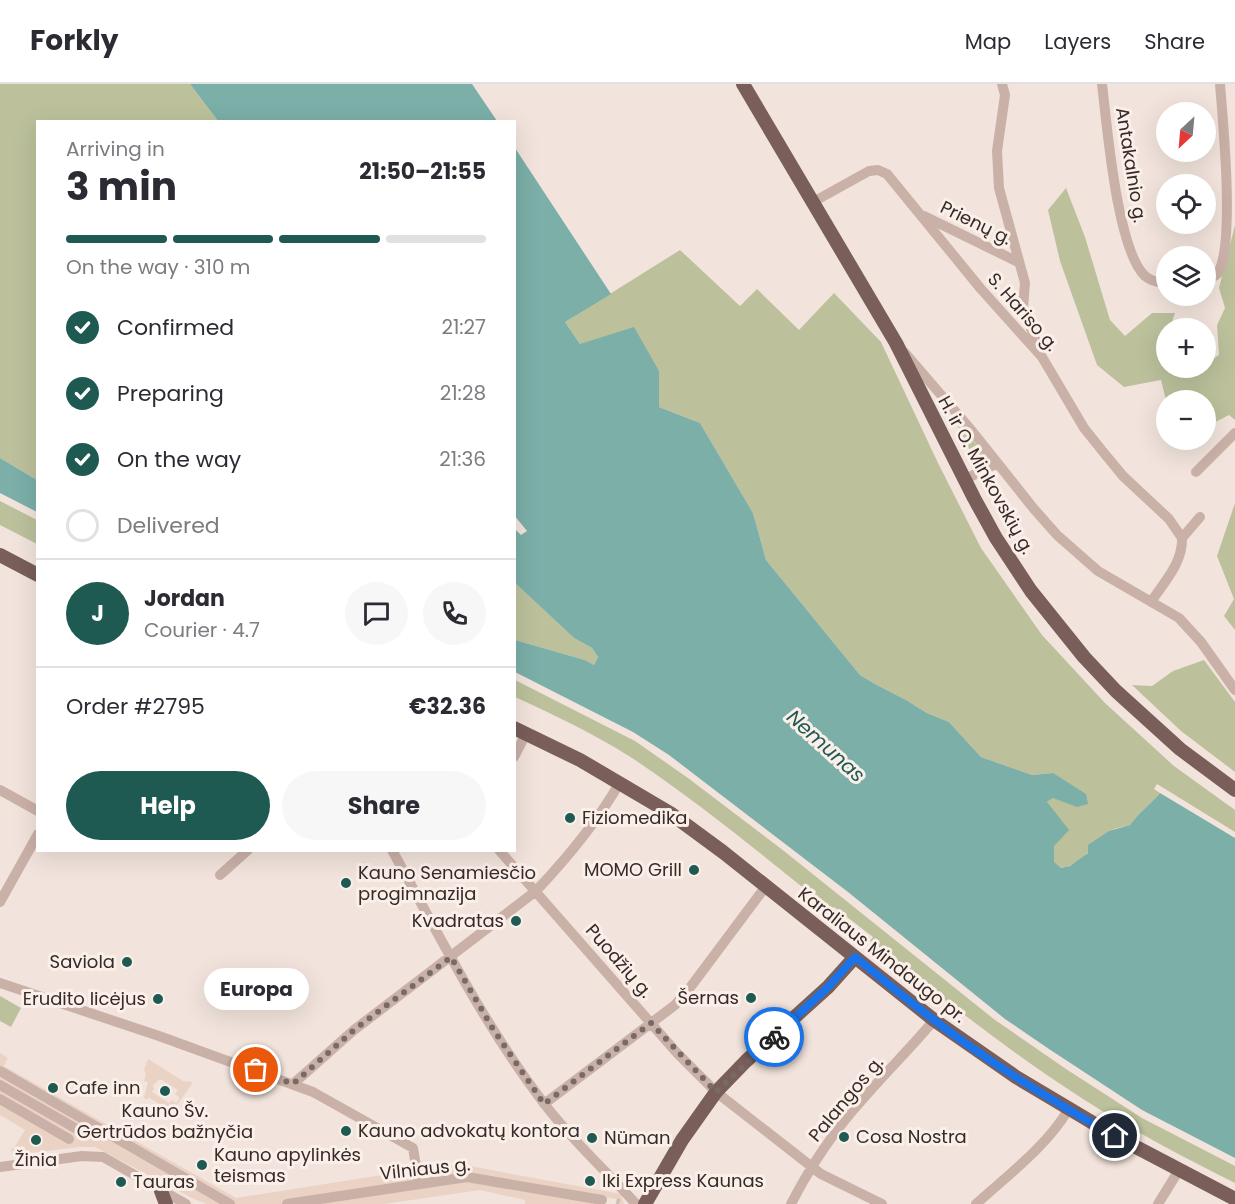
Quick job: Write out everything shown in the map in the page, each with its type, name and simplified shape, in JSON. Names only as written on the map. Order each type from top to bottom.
[{"type":"main road","name":"H. ir O. Minkovskių g.","points":[[743,84],[896,343],[964,480],[996,538],[1031,591],[1084,657],[1153,726],[1235,790]]},
{"type":"main road","points":[[0,555],[36,574]]},
{"type":"main road","name":"Karaliaus Mindaugo pr.","points":[[520,731],[620,782],[670,813],[934,1020],[1016,1077],[1068,1110],[1235,1199]]},
{"type":"main road","points":[[645,1204],[682,1140],[716,1092],[746,1061],[828,987],[855,957]]},
{"type":"street","points":[[1002,84],[1005,95],[996,166],[999,188],[1025,283],[1023,308],[1042,357]]},
{"type":"street","name":"Antakalnio g.","points":[[1102,84],[1119,211],[1133,257],[1140,270],[1150,279],[1156,280]]},
{"type":"street","points":[[1216,274],[1219,272],[1228,244],[1229,218],[1227,161],[1220,84]]},
{"type":"street","name":"S. Hariso g.","points":[[813,202],[869,171],[878,170],[887,174],[981,290],[1042,357],[1084,429],[1123,476],[1169,519],[1182,538]]},
{"type":"street","name":"Prienų g.","points":[[920,214],[1018,262]]},
{"type":"street","name":"H. ir O. Minkovskių g.","points":[[896,343],[972,431],[1034,509],[1077,555],[1116,583],[1179,618],[1235,690]]},
{"type":"street","points":[[1196,472],[1235,433]]},
{"type":"street","points":[[964,480],[998,463]]},
{"type":"street","points":[[1151,602],[1180,559],[1183,548],[1182,538],[1200,517]]},
{"type":"street","points":[[516,748],[520,731]]},
{"type":"street","points":[[293,1084],[354,1030],[536,891],[562,862],[608,802],[620,782]]},
{"type":"street","points":[[0,790],[36,810]]},
{"type":"street","points":[[0,902],[36,838]]},
{"type":"street","points":[[220,876],[246,852]]},
{"type":"street","points":[[393,852],[493,1029],[544,1104],[636,1204]]},
{"type":"street","name":"Puodžių g.","points":[[501,852],[651,1023],[716,1092],[811,1167],[846,1188],[882,1204]]},
{"type":"street","points":[[544,1104],[675,1005],[766,886]]},
{"type":"street","points":[[0,982],[293,1084],[341,1106],[413,1148],[419,1184]]},
{"type":"street","name":"Palangos g.","points":[[791,1204],[811,1167],[860,1101],[934,1020]]},
{"type":"street","points":[[0,1071],[230,1204]]},
{"type":"street","points":[[0,1085],[77,1130]]},
{"type":"street","points":[[0,1099],[69,1139],[77,1130],[97,1126]]},
{"type":"street","points":[[976,1204],[1046,1139],[1068,1110]]},
{"type":"street","points":[[74,1113],[77,1130]]},
{"type":"street","points":[[0,1167],[82,1156],[103,1157],[164,1197],[186,1204]]},
{"type":"street","points":[[1158,1204],[1179,1170]]},
{"type":"street","name":"Vilniaus g.","points":[[287,1204],[467,1177],[602,1200]]},
{"type":"green space","points":[[0,84],[190,84],[217,120],[36,120],[36,479],[0,458]]},
{"type":"green space","points":[[1066,188],[1085,237],[1110,320],[1125,336],[1152,313],[1175,313],[1173,318],[1156,318],[1156,378],[1216,378],[1216,357],[1219,355],[1217,325],[1225,308],[1219,288],[1235,225],[1235,420],[1229,415],[1216,422],[1216,390],[1164,390],[1161,380],[1124,387],[1097,365],[1060,261],[1048,210]]},
{"type":"green space","points":[[680,250],[740,306],[757,289],[799,330],[834,293],[881,342],[981,548],[1042,635],[1105,703],[1174,766],[1235,810],[1235,832],[1157,784],[1154,789],[1160,793],[1130,825],[1109,831],[1081,859],[1061,868],[1053,862],[1054,846],[1047,802],[1053,798],[1053,773],[1032,775],[981,757],[949,722],[927,713],[860,675],[766,560],[753,513],[700,423],[659,407],[659,371],[580,344],[565,322]]},
{"type":"green space","points":[[956,422],[986,456],[983,465],[978,467]]},
{"type":"green space","points":[[0,501],[36,519],[36,543],[0,525]]},
{"type":"green space","points":[[1235,503],[1235,630],[1224,616],[1234,599],[1217,556]]},
{"type":"green space","points":[[516,584],[574,638],[592,648],[598,657],[594,665],[585,660],[516,640]]},
{"type":"green space","points":[[1204,660],[1235,702],[1235,772],[1181,731],[1132,685],[1152,686],[1173,671]]},
{"type":"green space","points":[[516,681],[635,741],[688,778],[784,851],[995,1020],[1142,1118],[1235,1166],[1235,1183],[1120,1122],[1028,1062],[870,941],[873,937],[834,907],[831,910],[683,794],[632,758],[516,697]]},
{"type":"green space","points":[[0,996],[21,1008],[11,1027],[0,1021]]},
{"type":"shaded area","points":[[0,1053],[8,1058],[4,1066],[236,1198],[426,1168],[464,1165],[621,1194],[624,1204],[616,1204],[616,1199],[603,1197],[601,1204],[525,1204],[525,1200],[480,1190],[384,1204],[207,1204],[95,1147],[13,1155],[11,1149],[14,1148],[25,1130],[0,1115]]},
{"type":"shaded area","points":[[148,1059],[183,1081],[193,1082],[178,1104],[169,1110],[148,1097],[147,1100],[144,1098],[148,1082],[144,1081],[146,1074],[144,1070]],"holes":[[[160,1079],[178,1090],[175,1094],[180,1098],[176,1103],[172,1100],[169,1103],[152,1092],[153,1085]]]},
{"type":"water","points":[[190,84],[472,84],[496,120],[217,120]]},
{"type":"water","name":"Nemunas","points":[[516,150],[611,294],[565,322],[580,344],[634,327],[659,371],[659,407],[700,423],[753,513],[766,560],[860,675],[927,713],[949,722],[981,757],[1032,775],[1053,773],[1086,794],[1088,804],[1077,807],[1053,798],[1047,802],[1069,830],[1054,846],[1054,862],[1061,868],[1070,866],[1088,853],[1088,845],[1109,831],[1130,825],[1160,793],[1235,838],[1235,1158],[1142,1110],[1005,1019],[848,892],[669,755],[633,732],[516,673],[516,640],[585,660],[594,665],[598,657],[592,648],[574,638],[516,584],[516,530],[521,535],[527,531],[516,517]]},
{"type":"water","points":[[0,458],[36,479],[36,511],[0,493]]},
{"type":"way so far","points":[[256,1070],[293,1084],[354,1030],[451,957],[493,1029],[544,1104],[651,1023],[716,1092],[730,1076],[774,1037]]},
{"type":"place","name":"Fiziomedika","points":[[570,818]]},
{"type":"place","name":"MOMO Grill","points":[[694,870]]},
{"type":"place","name":"Kauno Senamiesčio progimnazija","points":[[346,883]]},
{"type":"place","name":"Kvadratas","points":[[516,921]]},
{"type":"place","name":"Saviola","points":[[127,962]]},
{"type":"place","name":"Šernas","points":[[751,998]]},
{"type":"place","name":"Erudito licėjus","points":[[158,999]]},
{"type":"place","name":"Europa","points":[[256,1070]]},
{"type":"place","name":"Cafe inn","points":[[53,1088]]},
{"type":"place","name":"Kauno Šv. Gertrūdos bažnyčia","points":[[165,1091]]},
{"type":"place","name":"Kauno advokatų kontora","points":[[346,1131]]},
{"type":"place","name":"Cosa Nostra","points":[[844,1137]]},
{"type":"place","name":"Nüman","points":[[592,1138]]},
{"type":"place","name":"Žinia","points":[[36,1140]]},
{"type":"place","name":"Kauno apylinkės teismas","points":[[202,1165]]},
{"type":"place","name":"Iki Express Kaunas","points":[[590,1181]]},
{"type":"place","name":"Tauras","points":[[121,1182]]},
{"type":"route","points":[[774,1037],[828,987],[855,957],[974,1049],[1059,1104],[1115,1136]]}]
